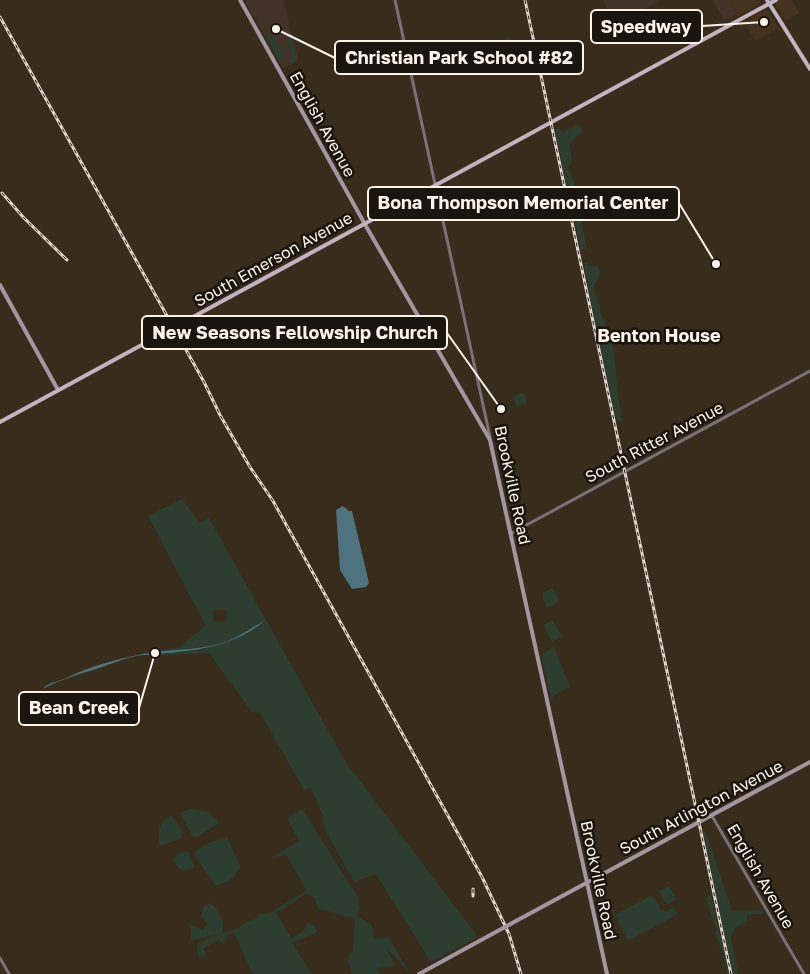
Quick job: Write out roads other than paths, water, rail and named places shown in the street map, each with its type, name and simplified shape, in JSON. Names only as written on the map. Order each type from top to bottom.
[{"type":"main road","name":"English Avenue","points":[[240,0],[364,223],[490,440]]},
{"type":"main road","name":"South Emerson Avenue","points":[[0,422],[768,2],[776,0]]},
{"type":"main road","points":[[768,2],[810,69]]},
{"type":"main road","points":[[0,285],[58,390]]},
{"type":"main road","name":"Brookville Road","points":[[490,440],[607,974]]},
{"type":"main road","name":"South Arlington Avenue","points":[[419,974],[810,762]]},
{"type":"street","name":"Brookville Road","points":[[395,0],[490,440]]},
{"type":"street","name":"South Ritter Avenue","points":[[510,534],[810,371]]},
{"type":"street","name":"English Avenue","points":[[712,816],[804,974]]},
{"type":"street","points":[[0,958],[9,974]]},
{"type":"water","points":[[343,506],[352,511],[369,583],[366,587],[352,589],[340,570],[336,510]]},
{"type":"water","points":[[264,621],[251,631],[225,642],[236,637]]},
{"type":"water","points":[[225,642],[207,647],[191,650],[132,657],[69,678],[43,689],[50,683],[84,670],[133,656],[152,652],[200,648]]},
{"type":"railway","points":[[525,0],[731,974]]},
{"type":"railway","points":[[0,17],[204,382],[220,415],[250,467],[273,501],[482,877],[509,934],[521,974]]},
{"type":"railway","points":[[2,193],[24,218],[67,260]]},
{"type":"railway","points":[[473,889],[473,896]]},
{"type":"place","name":"Speedway","points":[[764,22]]},
{"type":"place","name":"Christian Park School #82","points":[[276,29]]},
{"type":"place","name":"Bona Thompson Memorial Center","points":[[716,264]]},
{"type":"place","name":"New Seasons Fellowship Church","points":[[501,409]]},
{"type":"place","name":"Bean Creek","points":[[155,653]]},
{"type":"district","name":"Benton House","points":[[659,336]]}]
